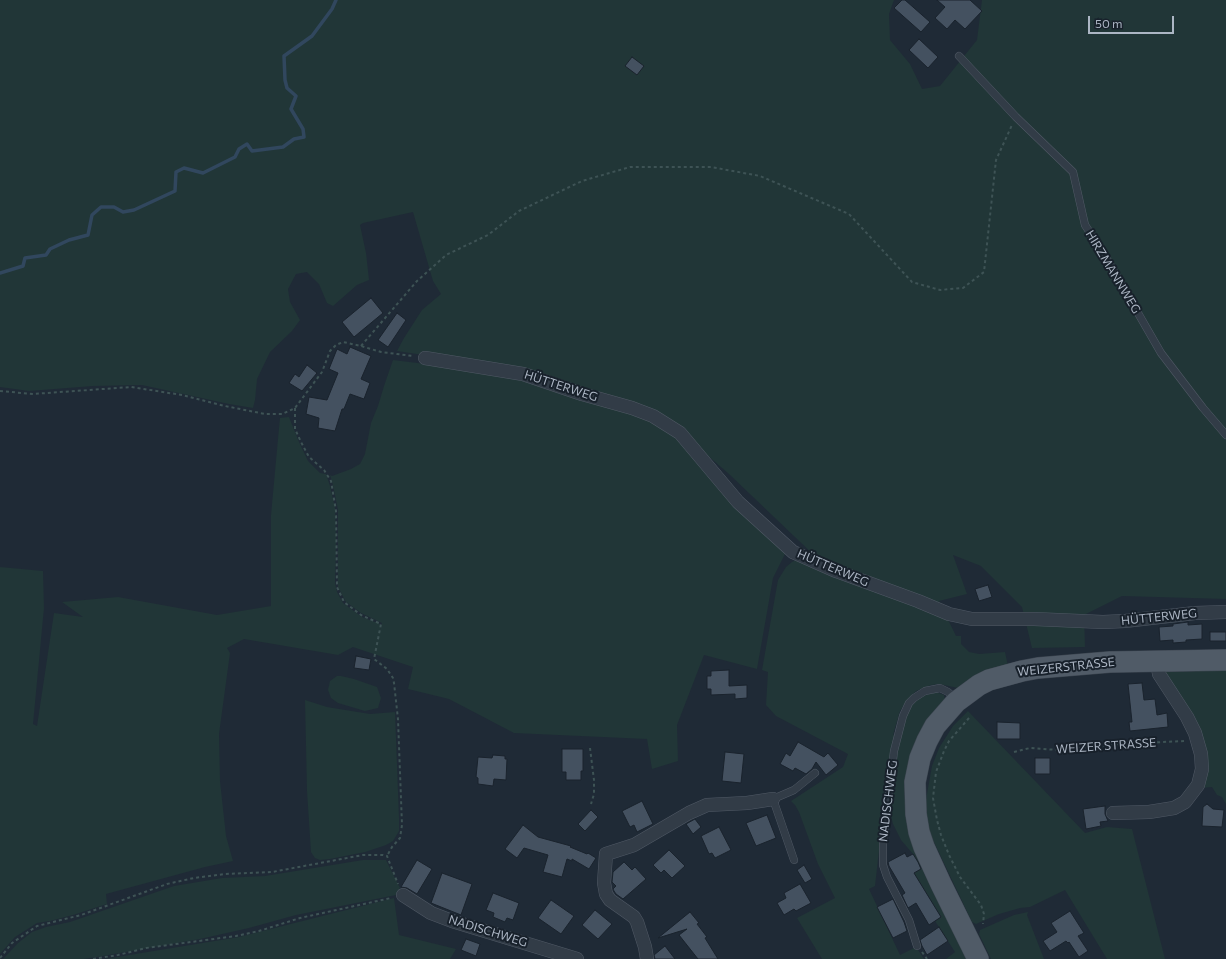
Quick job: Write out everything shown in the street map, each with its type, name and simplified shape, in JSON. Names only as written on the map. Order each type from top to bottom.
[{"type":"main road","name":"WEIZERSTRASSE","points":[[978,959],[924,847],[919,832],[916,814],[915,782],[920,758],[935,726],[955,699],[989,680],[1038,668],[1157,661],[1226,660]]},
{"type":"street","name":"HÜTTERWEG","points":[[424,358],[523,374],[653,416],[680,433],[738,502],[794,552],[836,571],[949,614],[972,618],[1103,622],[1195,613],[1226,612]]},
{"type":"street","points":[[1112,814],[1165,810],[1179,806],[1185,802],[1198,785],[1202,768],[1201,754],[1195,733],[1175,698],[1158,674],[1157,661]]},
{"type":"street","points":[[647,959],[645,947],[637,922],[628,913],[610,900],[606,894],[604,883],[606,854],[634,845],[689,813],[707,805],[748,803],[772,799]]},
{"type":"street","name":"NADISCHWEG","points":[[403,895],[431,913],[452,921],[577,959]]},
{"type":"lane","name":"HIRZMANNWEG","points":[[959,56],[1016,117],[1073,172],[1085,224],[1161,353],[1203,408],[1226,435]]},
{"type":"lane","name":"NADISCHWEG","points":[[918,946],[909,920],[887,877],[883,865],[883,844],[893,758],[897,735],[903,716],[909,703],[914,698],[925,691],[940,688],[948,692],[955,699]]},
{"type":"lane","points":[[794,860],[772,799],[794,790],[815,774]]},
{"type":"path","points":[[361,346],[417,281],[446,255],[488,235],[519,211],[582,181],[630,167],[711,167],[760,176],[849,214],[912,282],[940,290],[963,288],[984,272],[996,160],[1016,117]]},
{"type":"path","points":[[0,391],[33,394],[131,386],[182,395],[265,414],[282,414],[295,408],[322,372],[330,351],[336,345],[343,342],[381,352],[424,358]]},
{"type":"path","points":[[93,959],[146,948],[251,933],[300,918],[403,895],[388,856],[392,847],[400,838],[402,825],[396,696],[394,683],[387,669],[374,660],[381,624],[361,615],[344,602],[337,587],[336,511],[331,481],[324,470],[309,457],[301,442],[295,429],[295,408]]},
{"type":"path","points":[[970,718],[957,730],[944,751],[936,772],[933,798],[935,814],[949,855],[960,877],[981,905],[984,914],[984,924]]},
{"type":"path","name":"WEIZER STRASSE","points":[[1014,752],[1030,748],[1058,750],[1121,744],[1186,741],[1195,733]]},
{"type":"path","points":[[590,748],[594,780],[594,794],[590,804]]},
{"type":"path","points":[[0,958],[12,943],[37,926],[81,915],[167,884],[225,874],[272,872],[363,855],[388,856]]},
{"type":"green space","points":[[0,0],[894,0],[889,14],[890,40],[910,64],[922,89],[940,86],[977,40],[982,0],[1226,0],[1226,599],[1122,596],[1084,615],[1085,647],[1032,648],[1022,607],[981,566],[953,555],[967,594],[939,601],[956,636],[961,636],[961,644],[969,652],[979,654],[1005,652],[1008,666],[958,688],[939,684],[931,685],[916,691],[900,711],[893,735],[895,734],[888,771],[875,886],[869,889],[900,955],[916,947],[924,959],[822,959],[797,918],[835,898],[818,864],[799,812],[791,801],[843,767],[848,754],[776,716],[766,705],[768,672],[762,670],[778,580],[786,567],[792,562],[796,560],[818,559],[729,474],[676,428],[653,413],[449,359],[397,351],[422,310],[441,294],[433,281],[413,212],[363,223],[360,225],[366,253],[369,280],[357,285],[333,306],[327,303],[319,284],[307,272],[296,274],[288,289],[290,302],[300,320],[292,331],[270,352],[257,379],[253,408],[142,385],[93,386],[29,391],[0,387]]},
{"type":"green space","points":[[393,360],[508,374],[658,423],[679,436],[720,491],[787,550],[773,578],[757,669],[704,655],[677,725],[678,761],[652,769],[647,739],[514,733],[449,699],[408,689],[413,667],[353,647],[338,655],[244,639],[227,648],[230,653],[219,734],[220,781],[226,836],[233,861],[205,867],[106,894],[107,904],[73,915],[37,923],[15,937],[0,954],[0,567],[43,571],[44,608],[33,724],[37,726],[54,613],[83,617],[62,602],[118,597],[217,615],[271,606],[271,515],[279,428],[280,418],[289,417],[308,461],[320,473],[326,474],[330,486],[335,508],[335,583],[337,592],[343,603],[362,617],[380,624],[380,629],[382,623],[361,613],[346,602],[338,587],[338,510],[330,475],[332,476],[360,464],[365,454],[371,423]]},
{"type":"green space","points":[[1226,668],[1226,804],[1222,797],[1217,795],[1212,787],[1200,788],[1206,769],[1164,676],[1165,670]]},
{"type":"green space","points":[[337,676],[354,679],[377,687],[381,698],[378,708],[365,711],[338,703],[331,698],[328,690],[330,681]]},
{"type":"green space","points":[[936,692],[944,695],[945,700],[910,772],[972,959],[946,959],[955,952],[935,921],[941,917],[914,873],[922,868],[901,840],[893,824],[890,812],[897,751],[906,717],[912,705],[920,697]]},
{"type":"green space","points":[[305,700],[327,707],[370,714],[395,712],[399,831],[393,841],[365,852],[330,859],[320,860],[315,858],[311,852],[307,791]]},
{"type":"green space","points":[[968,711],[1085,833],[1107,827],[1132,829],[1165,959],[1107,959],[1065,890],[1030,907],[1020,908],[999,914],[976,924],[972,922],[932,838],[927,822],[925,805],[932,766],[939,748],[953,726]]},
{"type":"green space","points":[[363,860],[386,860],[400,888],[396,895],[296,915],[249,928],[200,939],[97,957],[84,959],[3,959],[18,943],[32,932],[46,927],[70,922],[174,886],[222,878],[265,876]]},
{"type":"green space","points":[[394,898],[399,935],[456,949],[450,959],[105,959],[239,937]]},
{"type":"green space","points":[[1028,912],[1027,915],[1044,959],[991,959],[979,934],[980,930],[1014,915]]},
{"type":"building","points":[[902,0],[905,0],[930,22],[921,32],[894,8]]},
{"type":"building","points":[[937,0],[970,0],[982,11],[965,29],[955,20],[947,29],[935,18],[945,7]]},
{"type":"building","points":[[919,39],[938,57],[928,68],[909,50]]},
{"type":"building","points":[[632,57],[644,66],[637,75],[625,66]]},
{"type":"building","points":[[371,298],[383,313],[354,337],[342,322]]},
{"type":"building","points":[[397,313],[406,320],[388,347],[378,340]]},
{"type":"building","points":[[350,347],[371,356],[361,379],[370,383],[364,399],[350,394],[344,409],[342,409],[335,431],[318,428],[319,418],[306,414],[309,397],[327,400],[338,373],[329,369],[337,349],[347,354]]},
{"type":"building","points":[[307,365],[317,373],[302,391],[289,383],[295,374],[299,377]]},
{"type":"building","points":[[988,585],[992,597],[979,601],[975,589]]},
{"type":"building","points":[[1188,622],[1188,625],[1202,624],[1202,639],[1173,643],[1173,640],[1160,641],[1159,627],[1173,626],[1173,624]]},
{"type":"building","points":[[1210,632],[1226,632],[1226,641],[1210,641]]},
{"type":"building","points":[[356,656],[371,659],[369,670],[354,668]]},
{"type":"building","points":[[729,670],[729,686],[747,685],[747,698],[735,699],[735,694],[711,695],[711,689],[707,689],[707,676],[711,676],[711,671]]},
{"type":"building","points":[[1142,683],[1144,700],[1155,699],[1157,715],[1167,713],[1168,727],[1130,731],[1129,722],[1132,722],[1128,684]]},
{"type":"building","points":[[997,722],[1020,723],[1020,739],[997,739]]},
{"type":"building","points":[[798,742],[824,757],[828,753],[838,765],[826,775],[816,762],[812,769],[806,774],[795,768],[793,771],[780,764],[786,753],[790,756]]},
{"type":"building","points":[[562,749],[583,749],[583,771],[581,771],[581,780],[566,780],[566,772],[562,772]]},
{"type":"building","points":[[725,752],[744,754],[741,783],[722,781]]},
{"type":"building","points":[[493,755],[505,756],[505,759],[507,759],[506,780],[494,779],[493,786],[478,784],[478,778],[476,777],[478,757],[492,758]]},
{"type":"building","points":[[1035,758],[1050,758],[1050,774],[1035,774]]},
{"type":"building","points":[[642,801],[653,824],[637,832],[634,825],[630,827],[622,811]]},
{"type":"building","points":[[1207,804],[1213,809],[1224,810],[1222,827],[1202,826],[1203,807]]},
{"type":"building","points":[[1105,806],[1105,814],[1108,821],[1100,822],[1101,826],[1086,829],[1083,809]]},
{"type":"building","points":[[591,810],[598,817],[585,831],[578,824]]},
{"type":"building","points":[[767,815],[776,838],[756,846],[746,823]]},
{"type":"building","points":[[695,819],[701,827],[693,834],[686,824]]},
{"type":"building","points":[[523,825],[538,837],[571,846],[570,847],[587,854],[588,853],[596,858],[589,869],[572,859],[572,861],[567,859],[562,877],[543,872],[548,855],[524,848],[517,858],[505,849]]},
{"type":"building","points":[[719,827],[731,850],[715,858],[712,853],[709,854],[701,836]]},
{"type":"building","points":[[669,850],[685,866],[672,878],[664,870],[661,873],[653,865]]},
{"type":"building","points":[[905,853],[907,857],[913,854],[918,862],[921,869],[914,873],[941,917],[929,925],[916,903],[908,908],[902,895],[905,893],[889,866],[888,862]]},
{"type":"building","points":[[417,860],[432,869],[417,894],[407,888],[401,887]]},
{"type":"building","points":[[624,862],[632,870],[635,867],[646,879],[623,899],[614,891],[613,889],[616,886],[612,882],[613,872]]},
{"type":"building","points":[[804,865],[812,879],[805,883],[797,870]]},
{"type":"building","points":[[442,873],[472,884],[461,915],[431,903]]},
{"type":"building","points":[[800,884],[811,903],[796,911],[794,909],[784,915],[777,903],[786,898],[784,893]]},
{"type":"building","points":[[493,893],[519,903],[513,920],[507,918],[505,922],[493,917],[494,913],[486,910]]},
{"type":"building","points":[[893,899],[907,931],[893,938],[877,907]]},
{"type":"building","points":[[551,900],[574,916],[561,934],[538,918]]},
{"type":"building","points":[[595,910],[612,924],[598,939],[582,925]]},
{"type":"building","points":[[1070,911],[1084,933],[1078,936],[1088,951],[1079,957],[1069,942],[1068,943],[1066,941],[1050,951],[1043,941],[1057,932],[1051,923]]},
{"type":"building","points":[[690,912],[699,923],[697,924],[707,937],[705,938],[718,959],[698,959],[679,935],[687,929],[658,938]]},
{"type":"building","points":[[939,927],[948,941],[927,955],[920,940]]},
{"type":"building","points":[[466,939],[480,944],[476,956],[461,950]]},
{"type":"building","points":[[665,946],[675,959],[655,959],[654,955]]},
{"type":"waterway","points":[[0,273],[23,266],[25,258],[46,255],[50,249],[69,240],[88,235],[92,215],[101,207],[114,207],[123,212],[134,210],[175,191],[176,172],[184,168],[203,173],[235,157],[239,149],[247,144],[252,151],[283,147],[294,139],[304,137],[303,129],[291,109],[296,96],[287,88],[285,80],[284,56],[312,36],[332,9],[336,0]]}]
